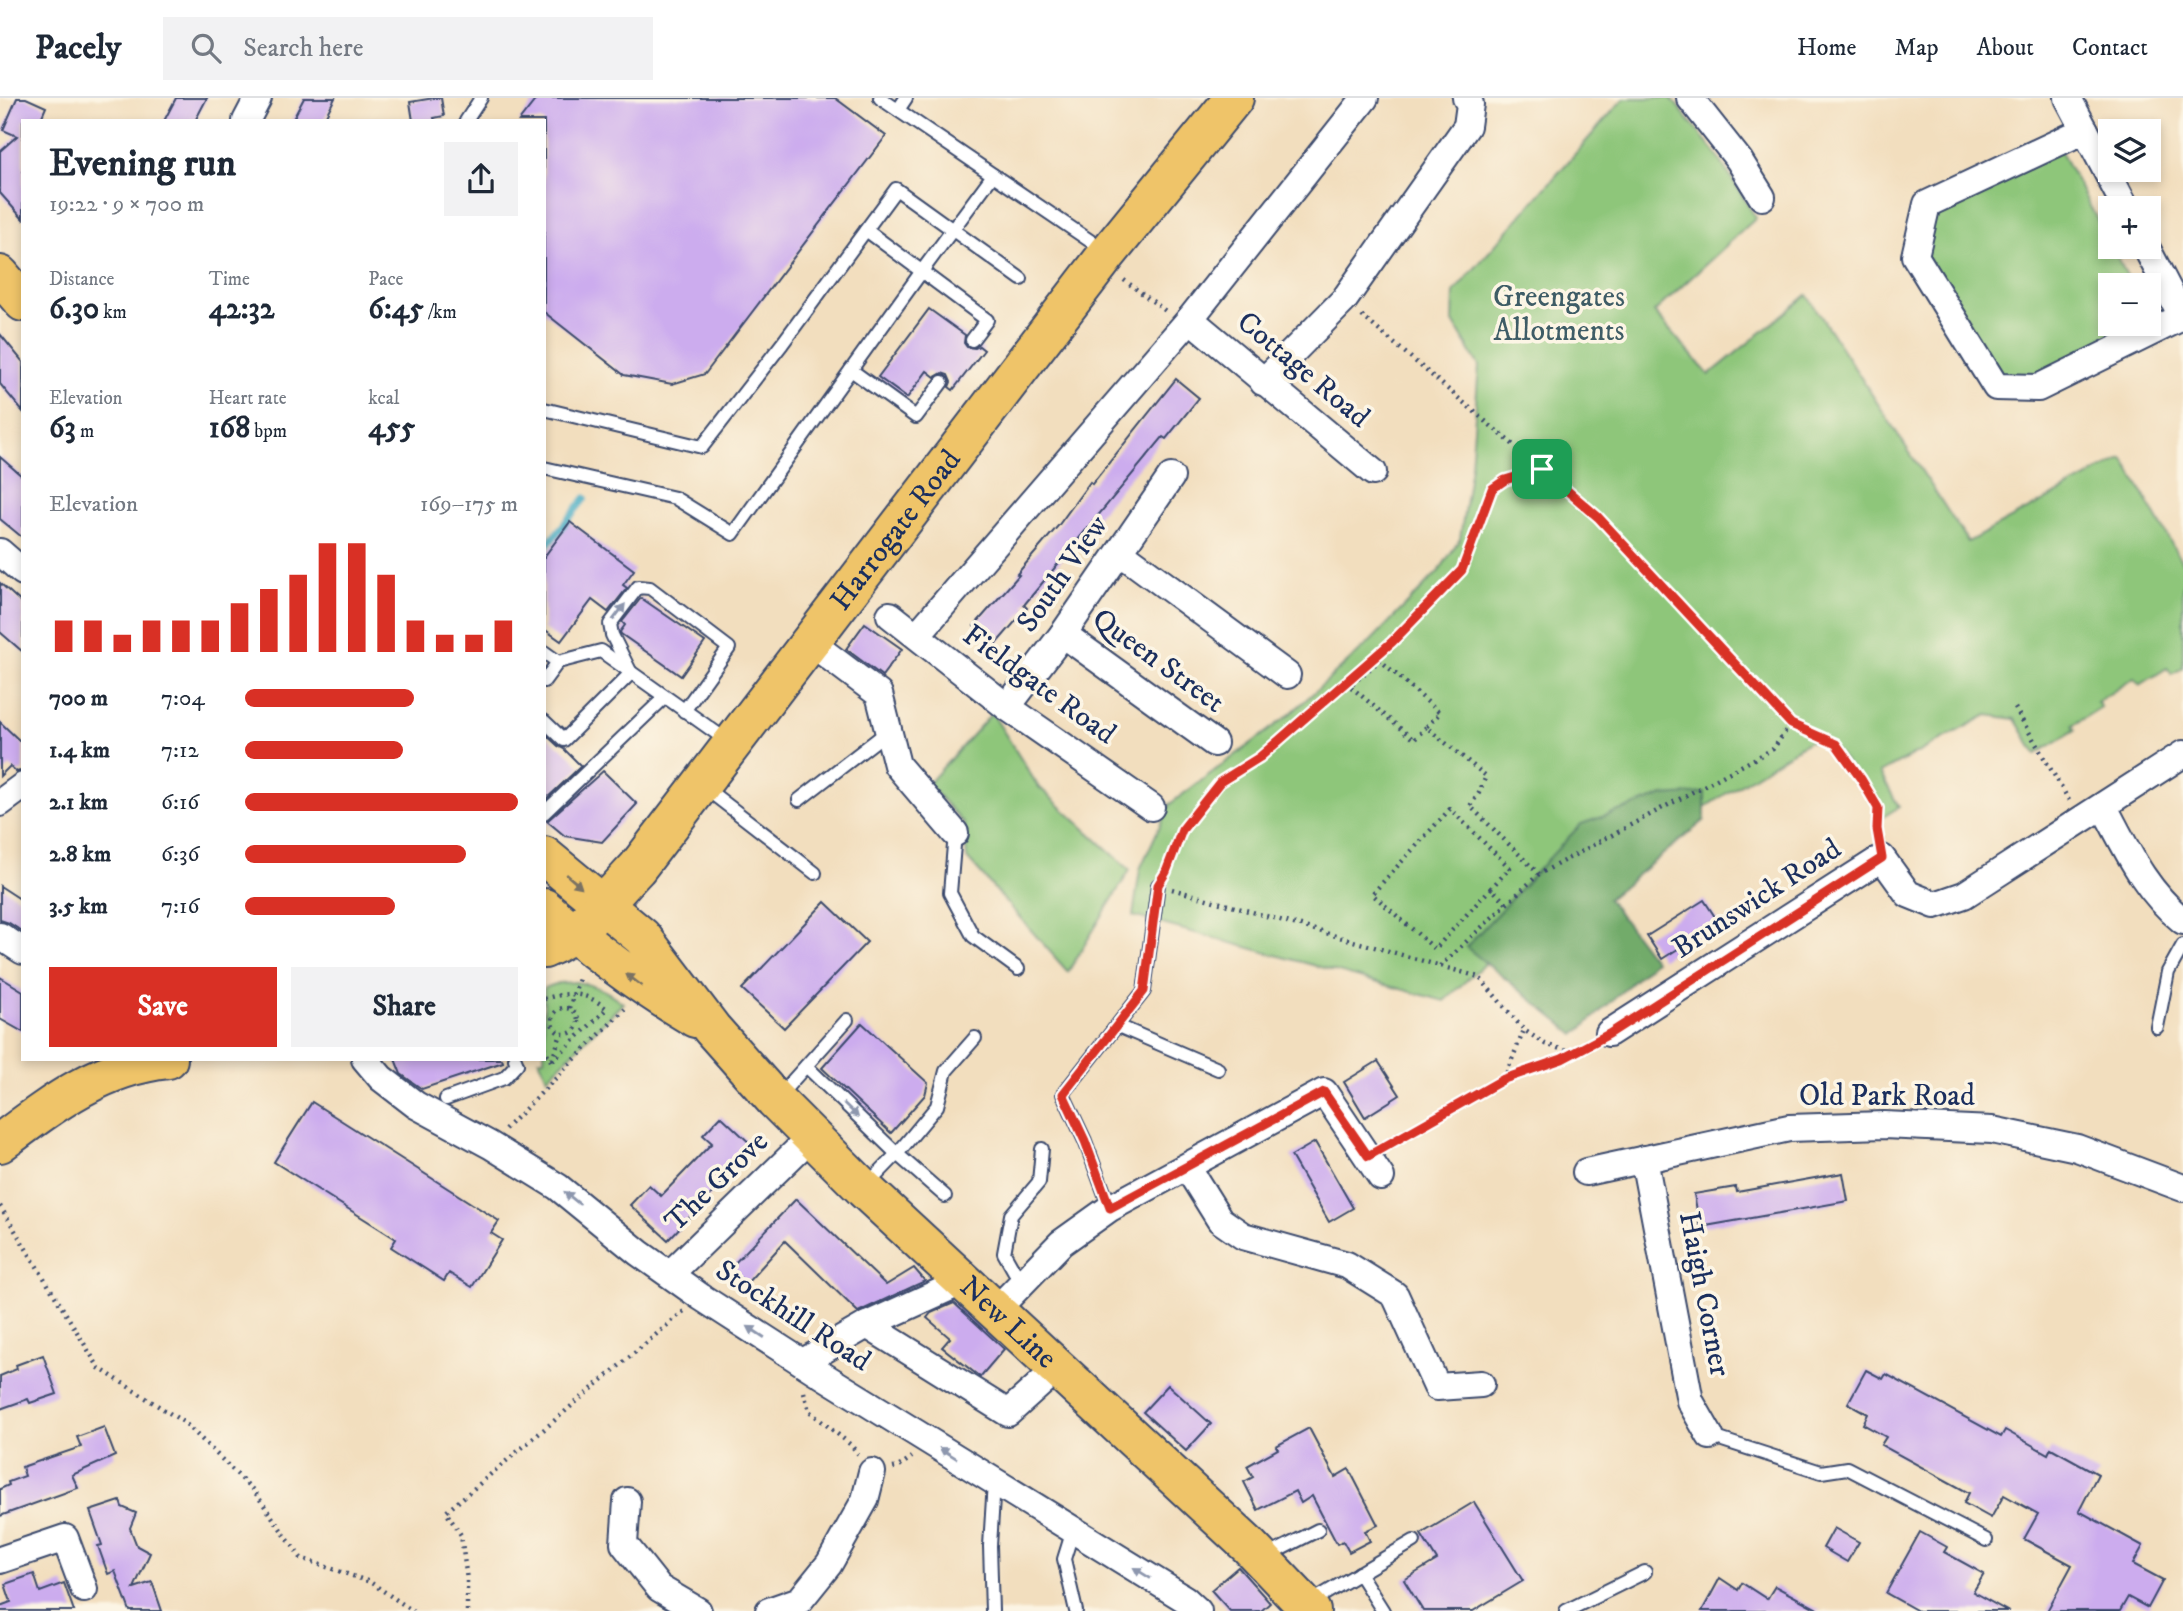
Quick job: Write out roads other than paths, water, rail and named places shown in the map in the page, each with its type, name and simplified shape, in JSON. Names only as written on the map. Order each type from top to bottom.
[{"type":"main road","name":"Harrogate Road","points":[[559,941],[603,907],[637,868],[1104,258],[1234,98]]},
{"type":"main road","points":[[0,275],[21,300]]},
{"type":"main road","name":"New Line","points":[[546,858],[642,937],[712,1029],[775,1100],[863,1189],[964,1281],[1008,1297],[1058,1368],[1261,1559],[1308,1608]]},
{"type":"main road","name":"New Line","points":[[546,912],[559,941],[712,1029]]},
{"type":"main road","points":[[0,1143],[78,1087],[105,1074],[156,1061]]},
{"type":"street","points":[[247,119],[258,98]]},
{"type":"street","points":[[917,635],[1188,322],[1365,98]]},
{"type":"street","points":[[1264,382],[1343,300],[1467,126],[1471,104],[1466,98]]},
{"type":"street","points":[[1690,98],[1740,160],[1762,197]]},
{"type":"street","points":[[2068,98],[2120,196]]},
{"type":"street","points":[[2085,130],[1927,204],[1915,256],[1996,387],[2038,388],[2183,318],[2152,259]]},
{"type":"street","name":"Cottage Road","points":[[1188,322],[1373,472]]},
{"type":"street","name":"South View","points":[[1007,707],[1063,634],[1171,477]]},
{"type":"street","points":[[0,552],[21,570]]},
{"type":"street","points":[[1120,552],[1287,675]]},
{"type":"street","name":"Fieldgate Road","points":[[890,615],[1007,707],[1151,807]]},
{"type":"street","name":"Queen Street","points":[[1063,634],[1214,743]]},
{"type":"street","points":[[810,642],[879,694],[897,765],[955,832]]},
{"type":"street","name":"Brunswick Road","points":[[1609,1034],[1882,858],[1908,894],[1936,905],[1964,895],[2183,754]]},
{"type":"street","points":[[0,803],[21,787]]},
{"type":"street","points":[[2104,807],[2136,870],[2165,906],[2183,921]]},
{"type":"street","points":[[0,936],[21,950]]},
{"type":"street","name":"Stockhill Road","points":[[367,1061],[382,1078],[416,1105],[490,1144],[558,1187],[639,1253],[701,1297],[1073,1530],[1187,1607]]},
{"type":"street","points":[[1008,1297],[1061,1243],[1110,1208],[1324,1092],[1374,1167]]},
{"type":"street","name":"Old Park Road","points":[[1586,1172],[1789,1128],[1884,1125],[1992,1130],[2077,1149],[2183,1188]]},
{"type":"street","name":"The Grove","points":[[670,1274],[811,1137]]},
{"type":"street","name":"Haigh Corner","points":[[1644,1159],[1690,1401],[1710,1436]]},
{"type":"street","points":[[1187,1167],[1220,1220],[1243,1236],[1347,1265],[1395,1295],[1437,1387],[1481,1384]]},
{"type":"street","points":[[808,1366],[867,1325],[964,1281]]},
{"type":"street","points":[[867,1325],[1008,1413],[1058,1368]]},
{"type":"street","points":[[769,1611],[800,1600],[829,1564],[865,1500],[872,1472]]},
{"type":"street","points":[[627,1501],[624,1544],[659,1588],[698,1611]]},
{"type":"street","points":[[0,1560],[65,1538],[84,1590]]},
{"type":"lane","points":[[467,119],[481,98]]},
{"type":"lane","points":[[880,98],[993,176],[1104,258]]},
{"type":"lane","points":[[898,110],[906,98]]},
{"type":"lane","points":[[546,468],[675,498],[733,534],[993,176]]},
{"type":"lane","points":[[546,409],[702,447],[789,335],[896,189],[1021,279]]},
{"type":"lane","points":[[866,230],[987,320],[972,340]]},
{"type":"lane","points":[[852,370],[916,417],[942,382]]},
{"type":"lane","points":[[631,673],[611,635],[610,624],[638,587],[650,588],[729,649],[684,711]]},
{"type":"lane","points":[[546,678],[558,662],[601,651],[732,745]]},
{"type":"lane","points":[[546,653],[558,662]]},
{"type":"lane","points":[[546,723],[564,740],[631,673]]},
{"type":"lane","points":[[546,811],[665,697]]},
{"type":"lane","points":[[799,800],[887,732]]},
{"type":"lane","points":[[701,785],[815,873]]},
{"type":"lane","points":[[955,832],[950,893],[973,936],[1018,969]]},
{"type":"lane","points":[[1110,1208],[1085,1141],[1063,1094],[1144,991],[1158,885]]},
{"type":"lane","points":[[2157,1027],[2168,972],[2183,946]]},
{"type":"lane","points":[[775,1100],[847,1020]]},
{"type":"lane","points":[[1118,1026],[1218,1069]]},
{"type":"lane","points":[[863,1189],[937,1106],[946,1071],[975,1038]]},
{"type":"lane","points":[[446,1099],[504,1078],[517,1064],[516,1061]]},
{"type":"lane","points":[[806,1066],[897,1154],[945,1196]]},
{"type":"lane","points":[[1008,1297],[1003,1253],[1011,1215],[1039,1182],[1042,1149]]},
{"type":"lane","points":[[1710,1436],[1821,1472],[1847,1468],[1986,1540]]},
{"type":"lane","points":[[992,1611],[990,1546],[994,1481]]},
{"type":"lane","points":[[1073,1530],[1064,1559],[1076,1611]]},
{"type":"lane","points":[[1261,1559],[1318,1530]]},
{"type":"lane","points":[[1308,1608],[1359,1573],[1414,1541]]},
{"type":"lane","points":[[1566,1611],[1644,1572]]},
{"type":"lane","points":[[1359,1573],[1383,1611]]},
{"type":"waterway","points":[[546,547],[585,498]]},
{"type":"park label","name":"Greengates Allotments","points":[[1559,314]]}]
